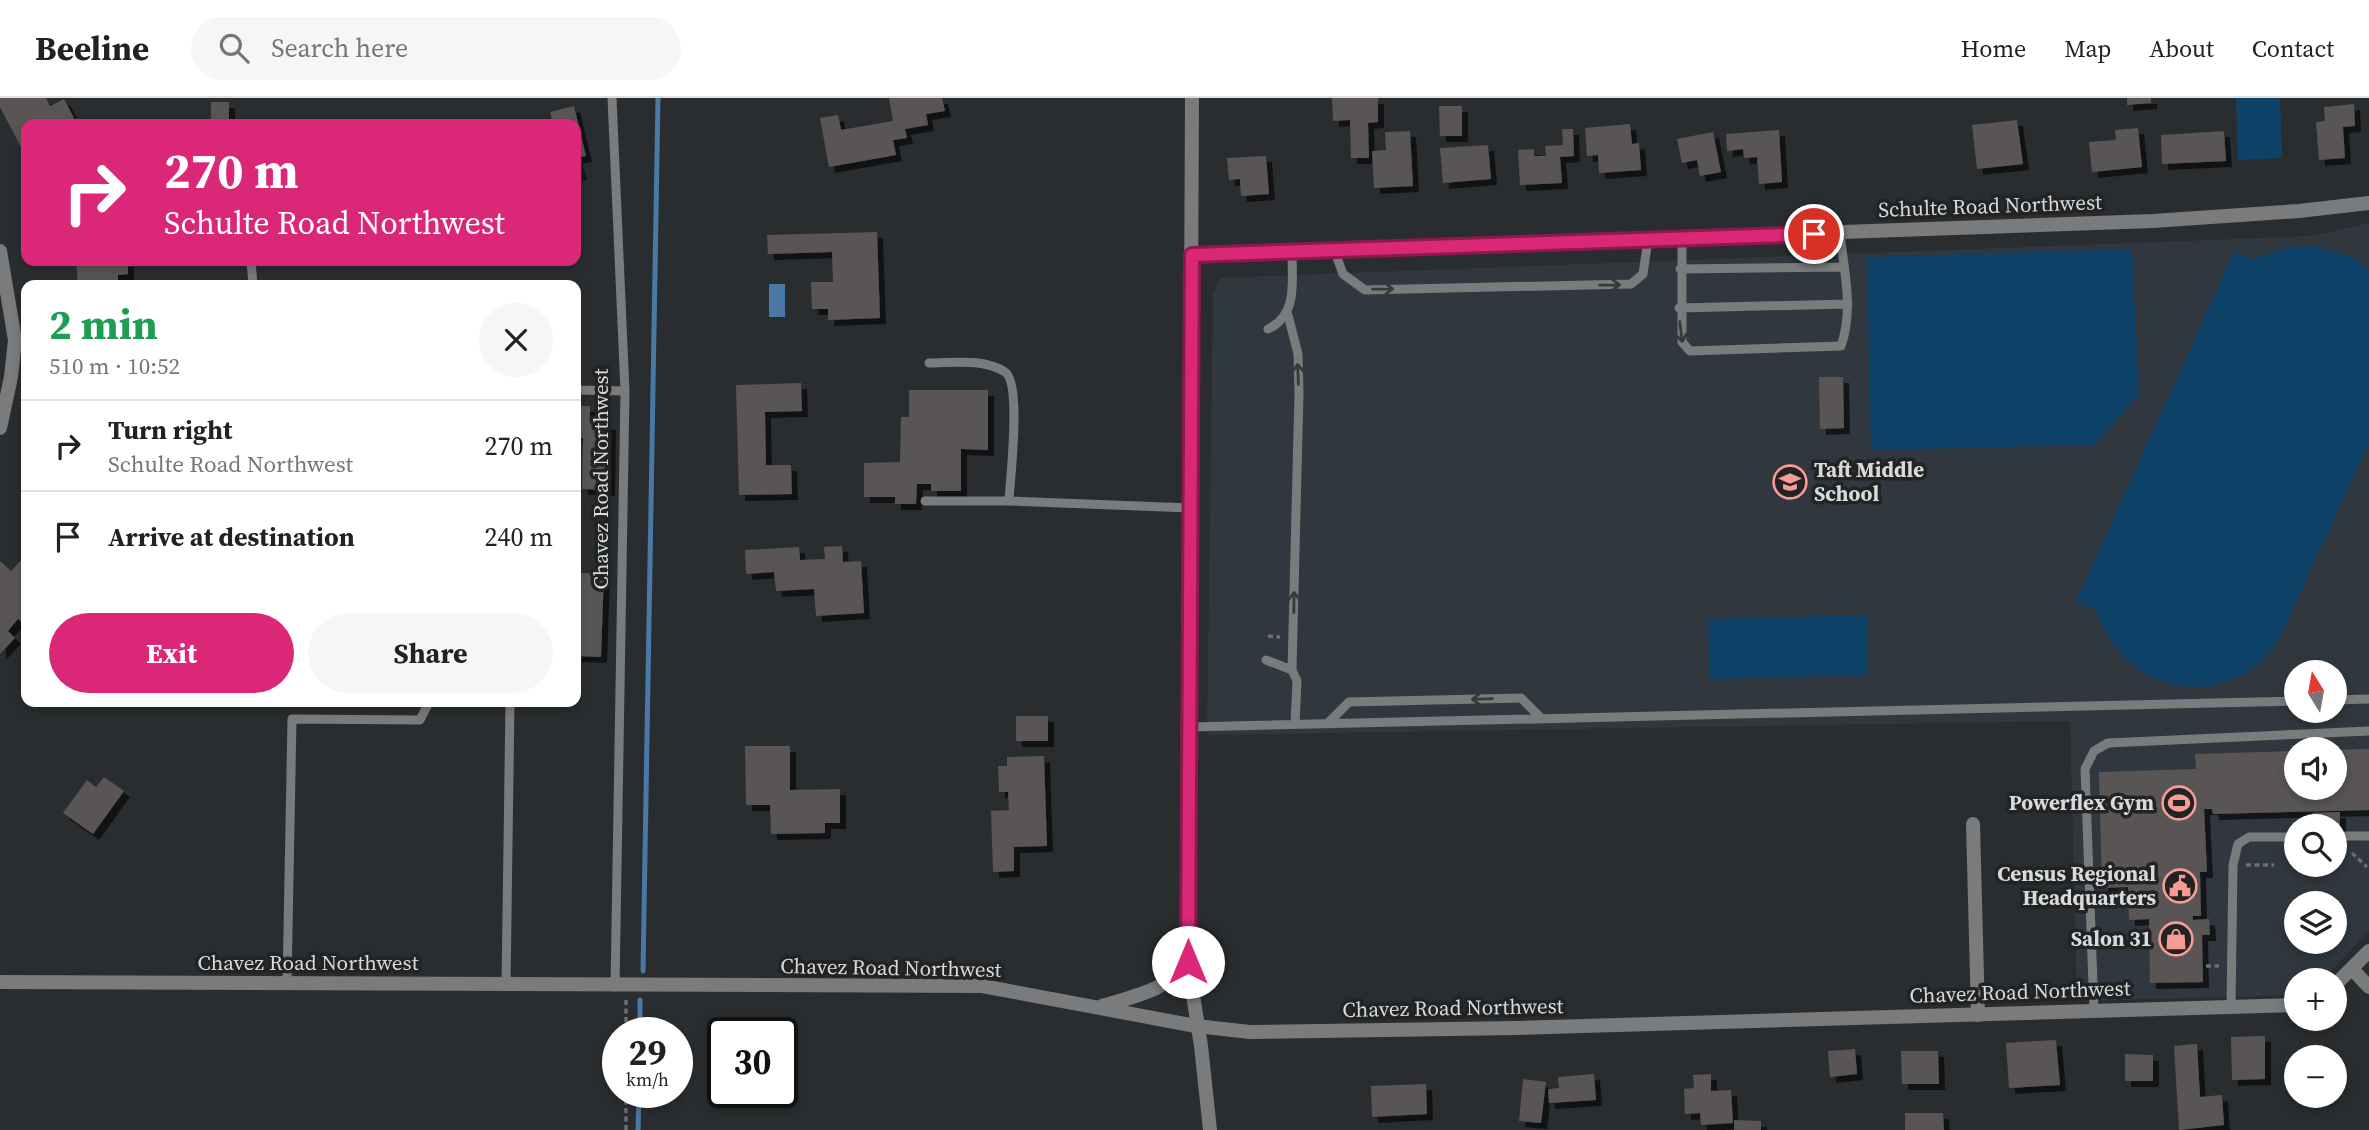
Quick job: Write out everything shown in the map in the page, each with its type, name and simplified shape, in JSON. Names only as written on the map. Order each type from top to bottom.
[{"type":"street","points":[[1192,98],[1188,962],[1210,1130]]},
{"type":"street","name":"Schulte Road Northwest","points":[[1192,255],[2153,221],[2299,211],[2369,203]]},
{"type":"street","points":[[0,251],[15,340],[11,377],[0,429]]},
{"type":"street","points":[[1973,824],[1978,1015]]},
{"type":"street","points":[[2347,974],[2369,951]]},
{"type":"street","points":[[1102,1006],[1157,989],[1173,980],[1188,962]]},
{"type":"street","points":[[2352,969],[2369,987]]},
{"type":"street","name":"Chavez Road Northwest","points":[[0,982],[620,987],[982,986],[1102,1006],[1196,1026],[1250,1032],[2284,1005]]},
{"type":"lane","name":"Chavez Road Northwest","points":[[612,98],[625,391],[620,987]]},
{"type":"lane","points":[[1682,239],[1679,308],[1682,342],[1690,351],[1841,346],[1847,329],[1847,304],[1840,233]]},
{"type":"lane","points":[[1335,252],[1343,274],[1365,290],[1631,284],[1643,274],[1648,240]]},
{"type":"lane","points":[[1292,253],[1288,315],[1298,354],[1299,393],[1292,670],[1297,681],[1295,724]]},
{"type":"lane","points":[[1680,269],[1843,267]]},
{"type":"lane","points":[[1679,308],[1847,304]]},
{"type":"lane","points":[[1268,330],[1280,324],[1288,315]]},
{"type":"lane","points":[[929,363],[975,362],[1005,372],[1012,381],[1014,434],[1009,501]]},
{"type":"lane","points":[[581,390],[625,391]]},
{"type":"lane","points":[[925,501],[1009,501],[1190,508]]},
{"type":"lane","points":[[1266,660],[1292,670]]},
{"type":"lane","points":[[1327,724],[1349,702],[1521,698],[1541,718]]},
{"type":"lane","points":[[2347,700],[2369,699]]},
{"type":"lane","points":[[1189,727],[2284,701]]},
{"type":"lane","points":[[287,984],[292,719],[420,720],[426,707]]},
{"type":"lane","points":[[506,986],[510,707]]},
{"type":"lane","points":[[2094,1011],[2085,769],[2094,751],[2108,743],[2369,731]]},
{"type":"lane","points":[[2231,1006],[2233,866],[2238,844],[2249,837],[2284,836]]},
{"type":"lane","points":[[2347,836],[2369,836]]},
{"type":"path","points":[[2351,853],[2367,867]]},
{"type":"path","points":[[2233,866],[2274,865]]},
{"type":"path","points":[[620,987],[624,1017]]},
{"type":"path","points":[[626,1108],[626,1130]]},
{"type":"shaded area","points":[[2236,98],[2280,98],[2282,158],[2238,160]]},
{"type":"shaded area","name":"Taft Middle School","points":[[2369,223],[2369,931],[2347,954],[2347,891],[2284,891],[2284,954],[2347,954],[2334,968],[2284,968],[2284,995],[2077,1001],[2070,721],[1207,735],[1213,293],[1220,278],[2312,236]]},
{"type":"shaded area","points":[[2314,246],[2351,257],[2369,270],[2369,443],[2277,643],[2265,658],[2251,670],[2226,682],[2201,687],[2178,686],[2156,679],[2136,668],[2119,651],[2094,606],[2091,610],[2076,601],[2234,252],[2253,259],[2288,247]]},
{"type":"shaded area","points":[[2132,249],[2139,394],[2095,445],[1871,450],[1867,257]]},
{"type":"shaded area","points":[[769,284],[785,284],[785,317],[769,317]]},
{"type":"shaded area","points":[[1867,615],[1868,675],[1710,679],[1708,619]]},
{"type":"building","points":[[0,98],[46,98],[50,106],[64,99],[74,119],[21,119],[21,147],[0,107]]},
{"type":"building","points":[[889,98],[942,98],[945,111],[926,114],[928,125],[905,129],[907,138],[893,140],[896,155],[829,167],[820,118],[838,115],[841,130],[893,121]]},
{"type":"building","points":[[1332,98],[1378,98],[1378,122],[1368,123],[1369,158],[1351,158],[1350,120],[1333,121]]},
{"type":"building","points":[[2127,98],[2151,98],[2151,103],[2127,105]]},
{"type":"building","points":[[211,102],[229,102],[229,119],[211,119]]},
{"type":"building","points":[[2354,104],[2355,126],[2343,127],[2345,158],[2319,160],[2316,122],[2325,121],[2324,107]]},
{"type":"building","points":[[574,106],[577,119],[552,119],[550,112]]},
{"type":"building","points":[[1439,106],[1462,106],[1462,136],[1440,136]]},
{"type":"building","points":[[2017,120],[2023,164],[1977,169],[1972,125]]},
{"type":"building","points":[[1630,124],[1632,144],[1639,143],[1641,170],[1599,173],[1598,155],[1587,156],[1585,128]]},
{"type":"building","points":[[2138,128],[2142,167],[2092,172],[2089,142],[2116,140],[2115,130]]},
{"type":"building","points":[[1562,129],[1573,129],[1574,156],[1560,157],[1562,183],[1520,185],[1518,150],[1534,149],[1534,156],[1546,156],[1545,146],[1563,145]]},
{"type":"building","points":[[1779,130],[1782,182],[1759,184],[1757,157],[1744,158],[1743,149],[1727,151],[1726,134]]},
{"type":"building","points":[[1410,131],[1413,186],[1374,188],[1372,151],[1386,150],[1385,132]]},
{"type":"building","points":[[2224,131],[2226,161],[2162,164],[2161,135]]},
{"type":"building","points":[[1713,132],[1721,172],[1700,176],[1697,160],[1682,163],[1677,139]]},
{"type":"building","points":[[581,135],[586,156],[581,157]]},
{"type":"building","points":[[1488,145],[1491,179],[1443,183],[1440,148]]},
{"type":"building","points":[[1266,156],[1269,194],[1241,196],[1240,179],[1229,180],[1227,158]]},
{"type":"building","points":[[877,232],[880,318],[828,320],[828,309],[812,309],[811,282],[833,282],[832,252],[768,254],[767,235]]},
{"type":"building","points":[[76,266],[128,266],[128,274],[118,275],[118,280],[78,280]]},
{"type":"building","points":[[1819,377],[1843,377],[1844,428],[1820,429]]},
{"type":"building","points":[[801,383],[802,411],[765,412],[766,465],[791,465],[792,494],[739,495],[736,385]]},
{"type":"building","points":[[909,390],[988,390],[988,450],[961,449],[961,491],[931,491],[931,484],[917,484],[916,504],[895,504],[895,497],[864,497],[864,463],[900,462],[901,417],[909,417]]},
{"type":"building","points":[[581,406],[590,406],[590,423],[610,424],[609,490],[582,489]]},
{"type":"building","points":[[842,546],[843,562],[861,561],[864,613],[816,616],[814,589],[776,591],[774,572],[746,574],[745,550],[799,547],[800,560],[825,559],[824,547]]},
{"type":"building","points":[[21,560],[21,621],[18,619],[8,631],[15,638],[0,654],[0,561],[11,571]]},
{"type":"building","points":[[581,573],[604,573],[601,657],[581,656]]},
{"type":"building","points":[[1016,716],[1048,716],[1048,741],[1016,741]]},
{"type":"building","points":[[745,746],[790,746],[790,790],[840,789],[840,823],[825,823],[825,833],[771,834],[770,805],[746,805]]},
{"type":"building","points":[[2369,749],[2369,810],[2213,814],[2212,809],[2204,809],[2207,872],[2200,872],[2201,916],[2193,916],[2193,920],[2209,919],[2210,935],[2202,935],[2203,982],[2150,983],[2149,919],[2129,920],[2128,887],[2102,888],[2099,772],[2196,769],[2195,754],[2284,751],[2284,800],[2347,800],[2347,750]]},
{"type":"building","points":[[1044,756],[1047,846],[1014,847],[1014,871],[993,872],[991,811],[1009,810],[1008,792],[999,792],[998,766],[1007,766],[1007,757]]},
{"type":"building","points":[[104,777],[124,791],[93,834],[63,813],[87,780],[96,787]]},
{"type":"building","points":[[2340,812],[2340,814],[2312,814]]},
{"type":"building","points":[[2265,1036],[2265,1079],[2232,1080],[2231,1037]]},
{"type":"building","points":[[2056,1040],[2060,1085],[2009,1088],[2006,1043]]},
{"type":"building","points":[[2197,1044],[2200,1097],[2222,1095],[2224,1125],[2179,1130],[2174,1046]]},
{"type":"building","points":[[1855,1049],[1857,1074],[1830,1077],[1828,1051]]},
{"type":"building","points":[[1901,1051],[1938,1051],[1939,1084],[1902,1084]]},
{"type":"building","points":[[2125,1054],[2153,1055],[2153,1081],[2125,1081]]},
{"type":"building","points":[[1594,1074],[1596,1100],[1549,1103],[1548,1089],[1559,1088],[1558,1077]]},
{"type":"building","points":[[1711,1074],[1711,1091],[1731,1090],[1733,1123],[1701,1125],[1700,1113],[1685,1114],[1684,1089],[1694,1088],[1693,1075]]},
{"type":"building","points":[[1523,1079],[1546,1082],[1541,1123],[1519,1121]]},
{"type":"building","points":[[1426,1084],[1427,1114],[1372,1117],[1371,1086]]},
{"type":"building","points":[[1905,1113],[1943,1113],[1944,1130],[1905,1130]]},
{"type":"building","points":[[1734,1120],[1761,1121],[1761,1130],[1734,1130]]},
{"type":"waterway","points":[[643,971],[658,98]]},
{"type":"waterway","points":[[640,1000],[640,1017]]},
{"type":"waterway","points":[[638,1130],[639,1108]]},
{"type":"place","name":"Taft Middle School","points":[[1790,482]]},
{"type":"place","name":"Powerflex Gym","points":[[2179,803]]},
{"type":"place","name":"Census Regional Headquarters","points":[[2180,886]]},
{"type":"place","name":"Salon 31","points":[[2176,939]]},
{"type":"route","points":[[1188,962],[1192,255],[1358,252],[1814,234]]}]
